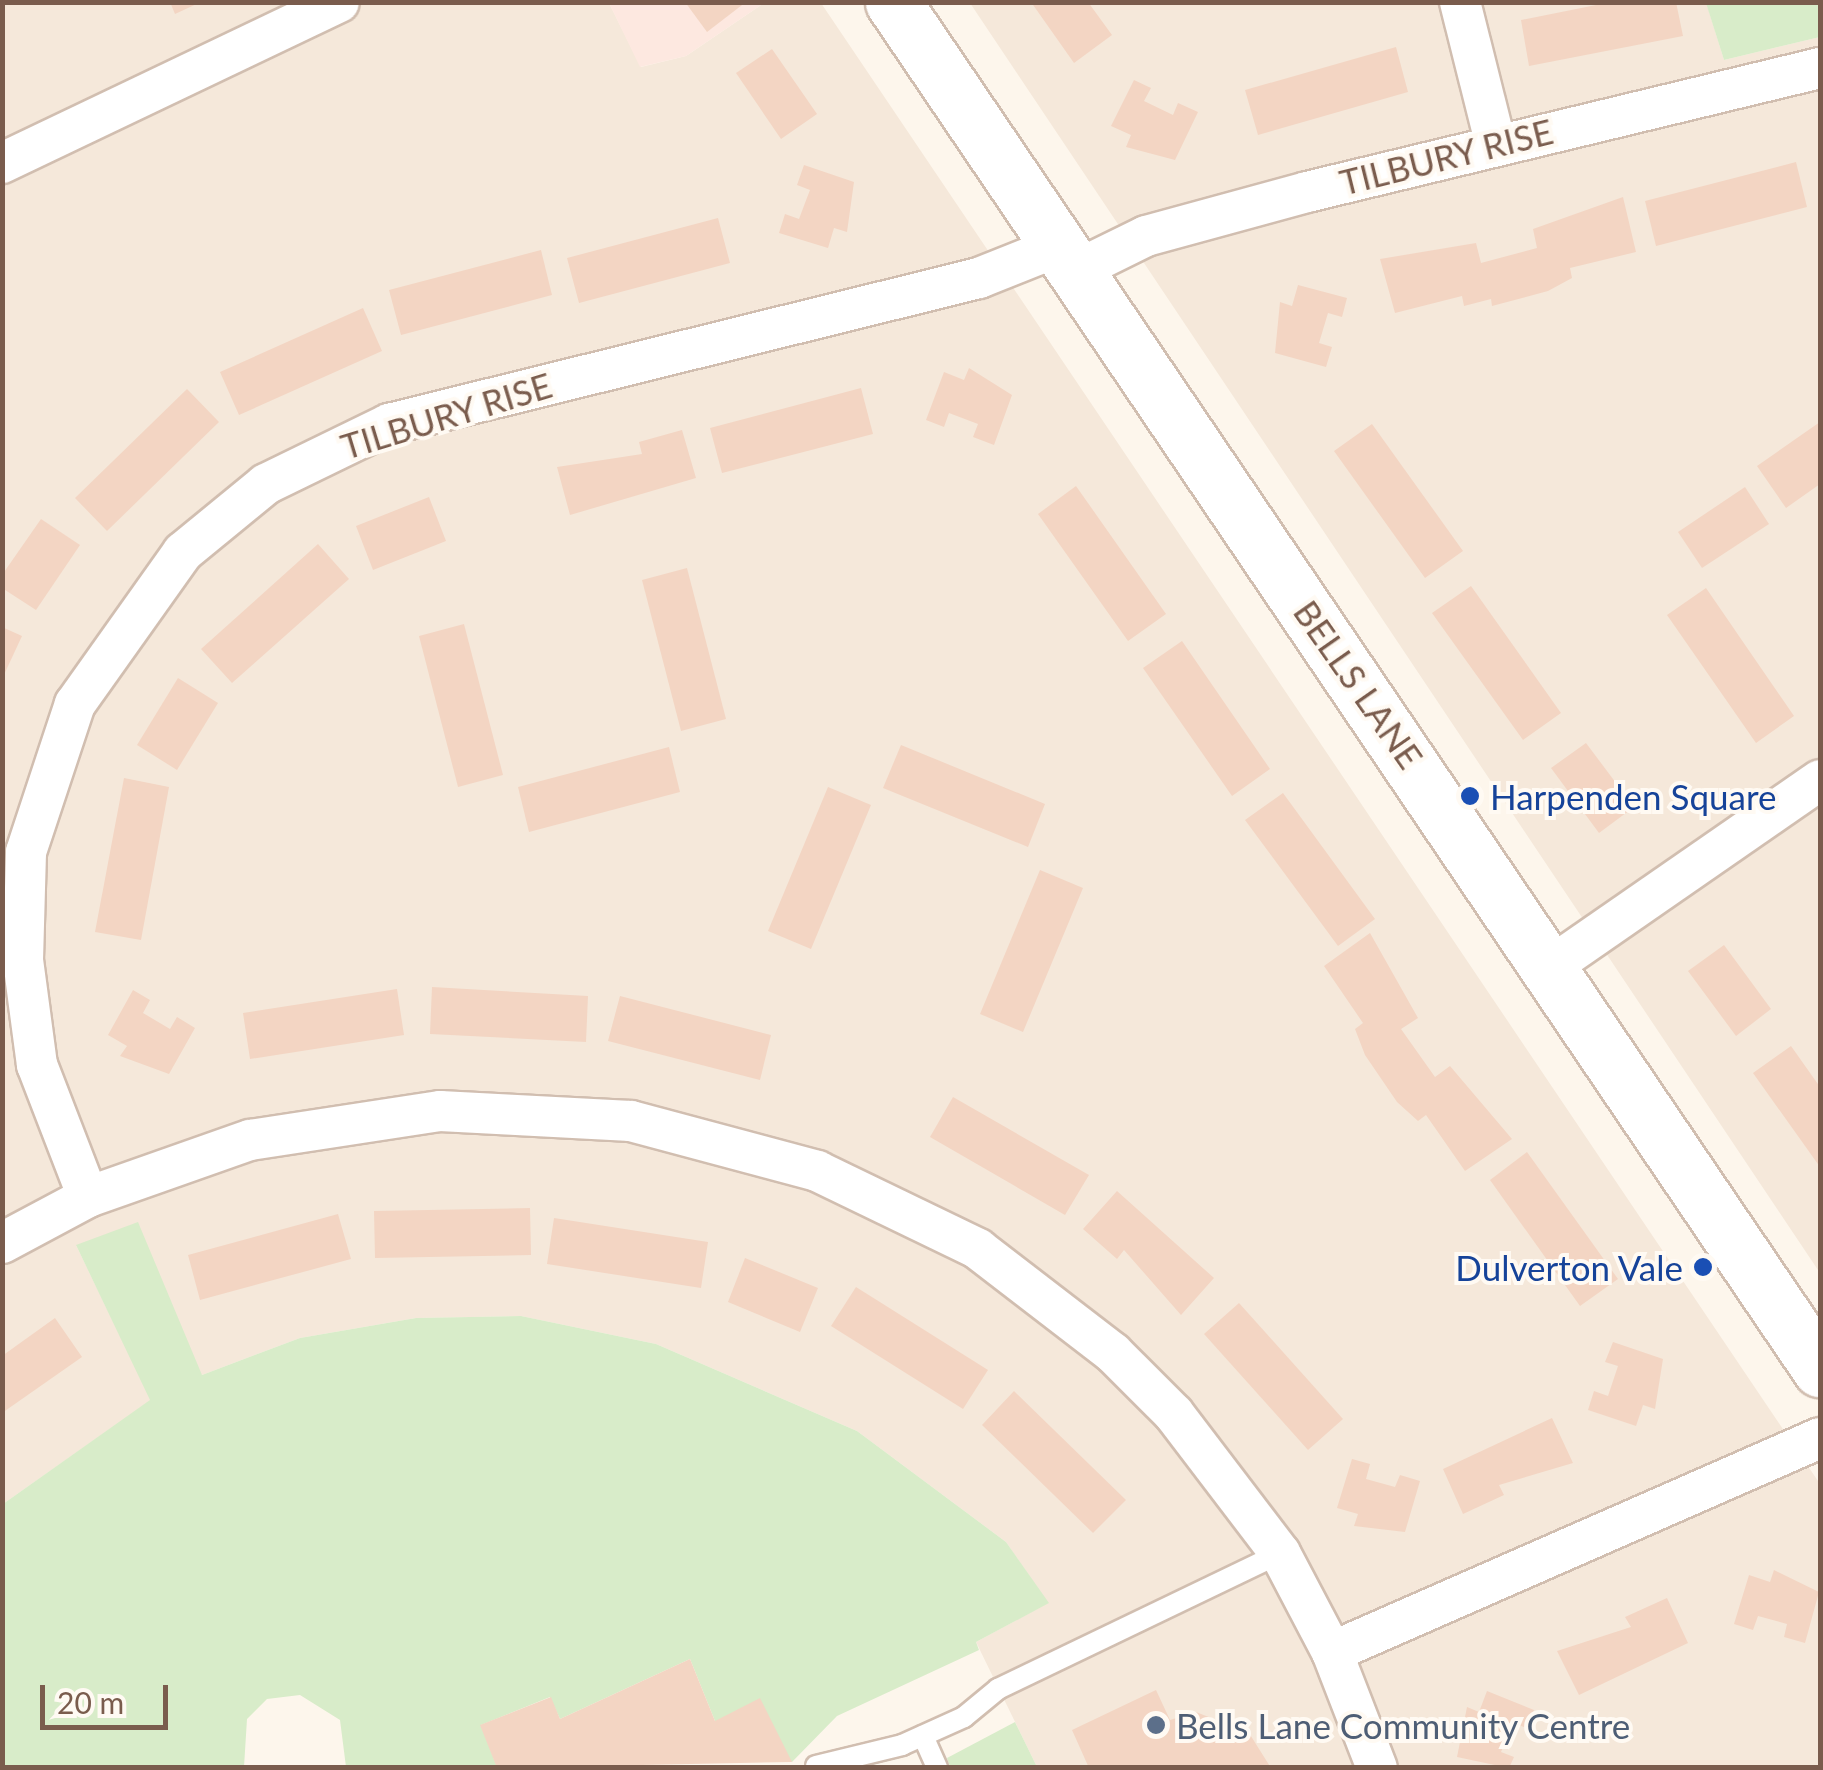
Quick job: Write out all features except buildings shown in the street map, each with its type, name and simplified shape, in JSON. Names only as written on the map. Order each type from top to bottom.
[{"type":"main road","name":"BELLS LANE","points":[[893,2],[1071,257],[1820,1369]]},
{"type":"street","points":[[2,162],[339,2]]},
{"type":"street","points":[[1460,2],[1496,141]]},
{"type":"street","name":"TILBURY RISE","points":[[88,1197],[37,1065],[14,849],[60,737],[113,640],[183,552],[266,484],[390,424],[1071,257],[1496,141],[1820,68]]},
{"type":"street","points":[[1550,967],[1820,780]]},
{"type":"street","points":[[2,1243],[88,1197],[250,1140],[440,1111],[631,1121],[725,1142],[907,1212],[1045,1297],[1174,1414],[1280,1553],[1332,1652],[1377,1768]]},
{"type":"street","points":[[1332,1652],[1820,1438]]},
{"type":"lane","points":[[816,1766],[923,1736],[998,1689],[1280,1553]]},
{"type":"lane","points":[[923,1736],[937,1768]]},
{"type":"shaded area","points":[[1706,2],[1724,60],[1820,37],[1820,1273],[970,3]]},
{"type":"shaded area","points":[[3,3],[609,3],[641,67],[686,56],[764,3],[821,3],[1820,1484],[1820,1767],[1037,1767],[976,1642],[1048,1603],[1006,1542],[857,1431],[656,1344],[521,1316],[416,1318],[300,1338],[202,1375],[76,1245],[151,1400],[3,1504]]},
{"type":"shaded area","points":[[609,3],[764,3],[686,56],[640,67]]},
{"type":"green space","points":[[1706,3],[1820,3],[1820,37],[1724,60]]},
{"type":"green space","points":[[138,1222],[202,1375],[300,1338],[416,1318],[521,1316],[656,1344],[857,1431],[1006,1542],[1049,1603],[976,1642],[979,1650],[837,1716],[792,1762],[715,1721],[690,1659],[560,1719],[550,1697],[481,1725],[497,1767],[346,1767],[340,1720],[300,1695],[267,1699],[247,1719],[244,1767],[3,1768],[3,1504],[150,1400],[76,1245]]},
{"type":"green space","points":[[1015,1722],[1037,1767],[950,1767],[947,1758]]},
{"type":"place","name":"Harpenden Square","points":[[1470,796]]},
{"type":"place","name":"Dulverton Vale","points":[[1703,1267]]},
{"type":"place","name":"Bells Lane Community Centre","points":[[1156,1725]]}]
